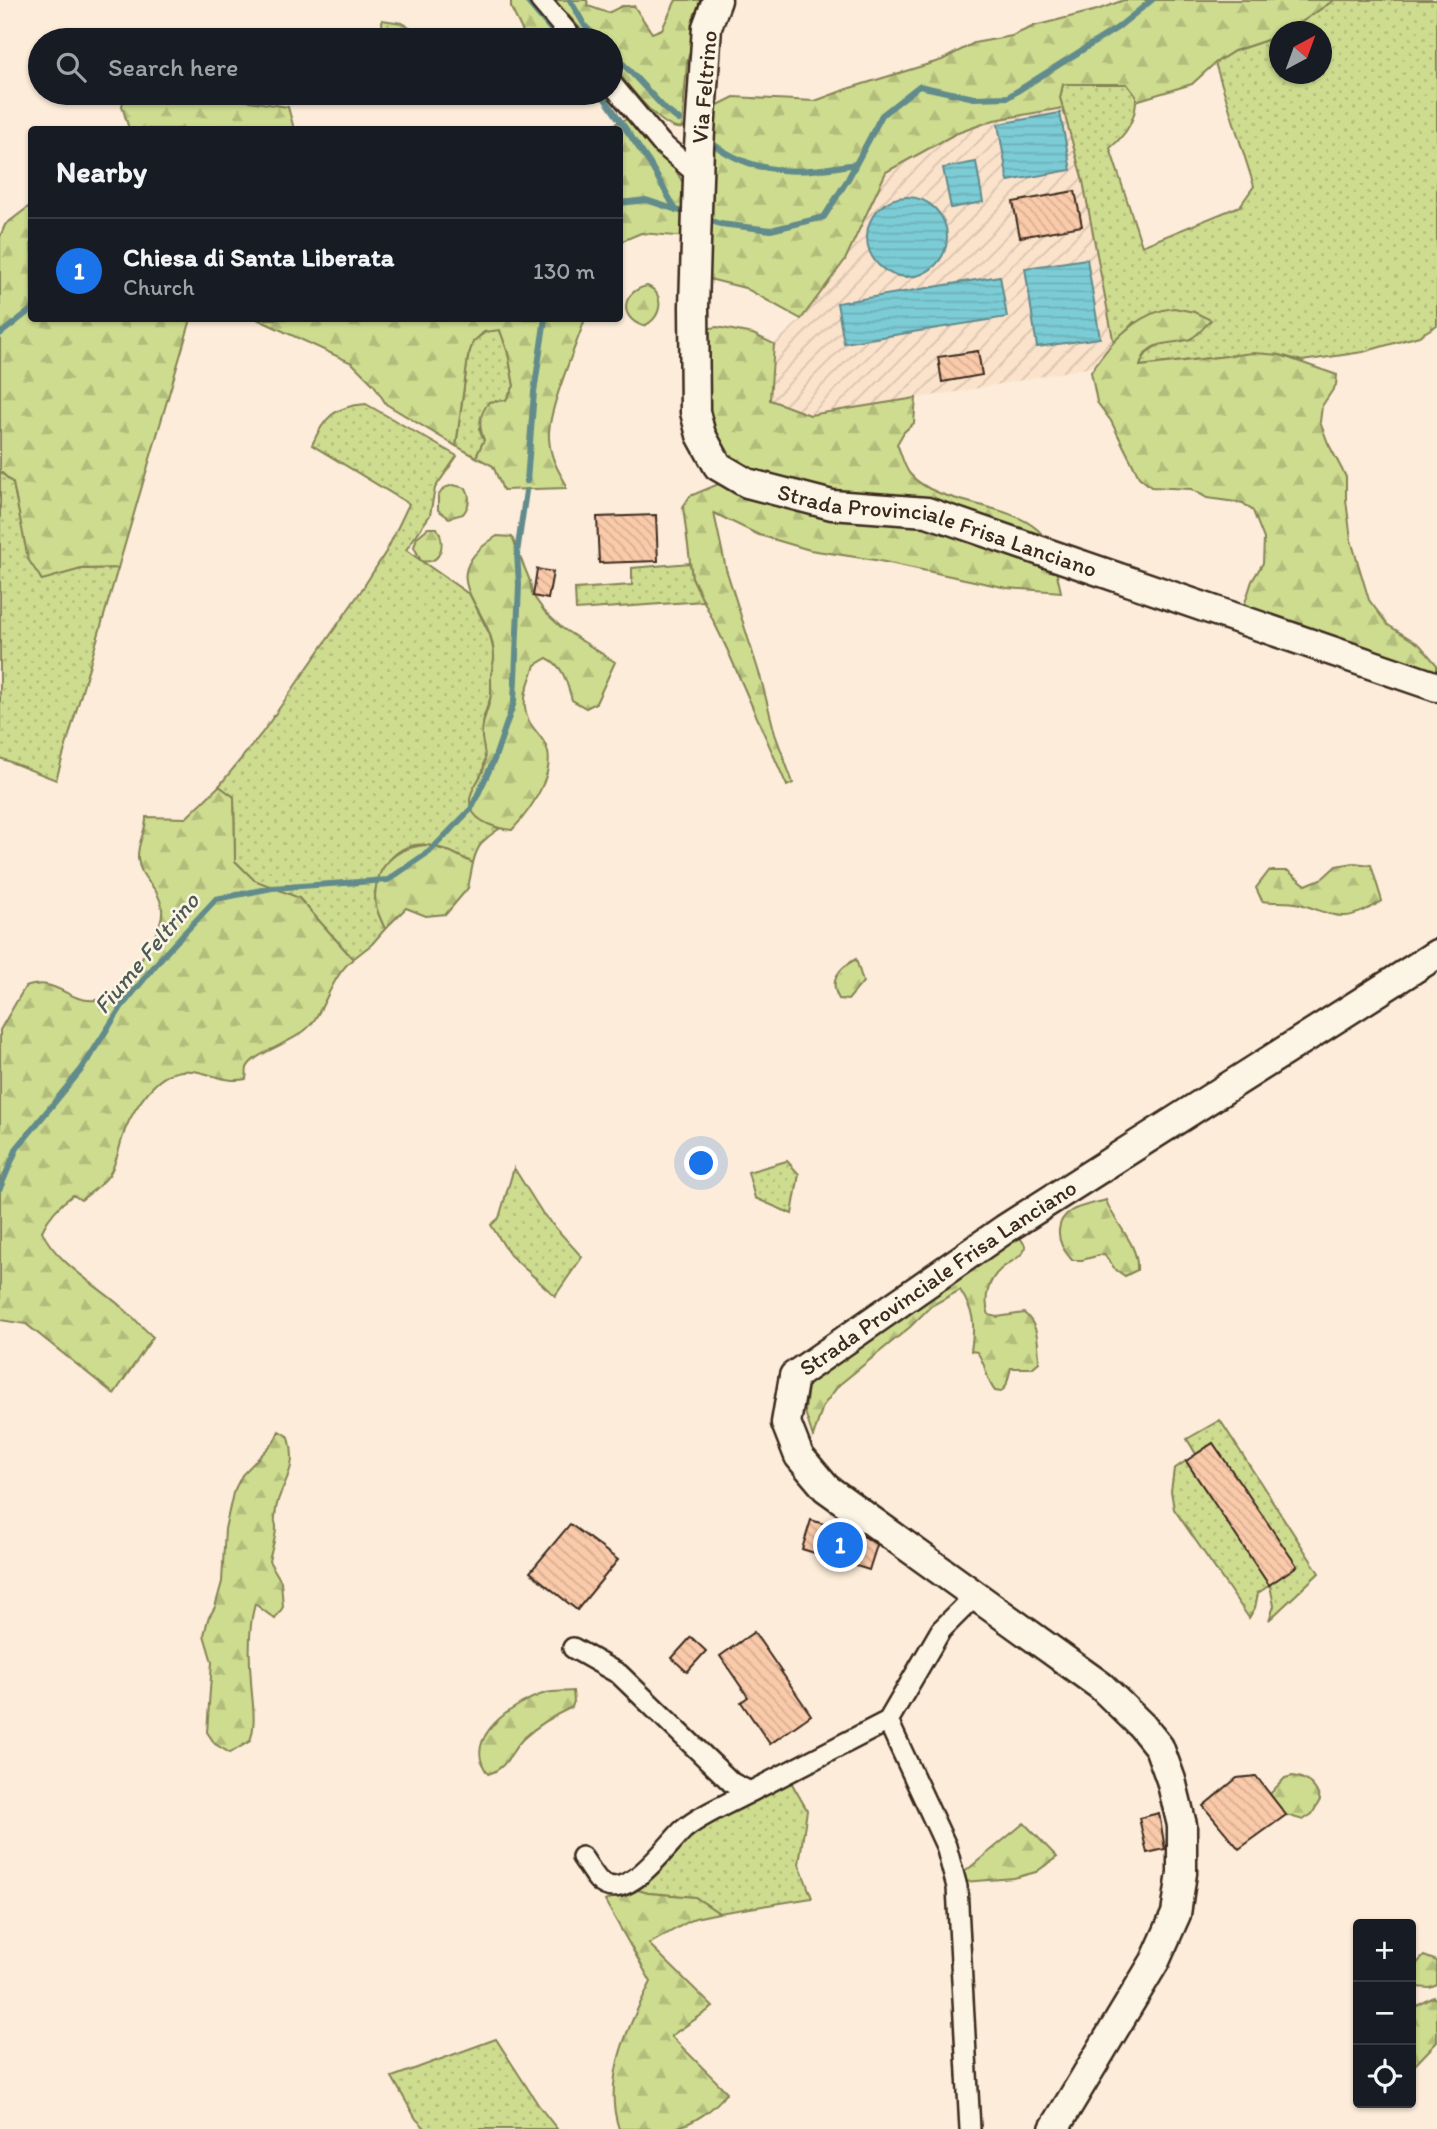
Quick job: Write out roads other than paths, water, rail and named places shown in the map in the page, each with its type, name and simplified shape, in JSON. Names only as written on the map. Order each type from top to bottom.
[{"type":"street","points":[[540,0],[564,28]]},
{"type":"street","name":"Via Feltrino","points":[[698,175],[707,27],[716,0]]},
{"type":"street","points":[[623,97],[661,143],[698,175]]},
{"type":"street","name":"Strada Provinciale Frisa Lanciano","points":[[698,175],[695,412],[701,435],[718,466],[747,483],[832,505],[927,512],[1437,687]]},
{"type":"street","name":"Strada Provinciale Frisa Lanciano","points":[[1054,2129],[1155,1962],[1176,1914],[1182,1873],[1182,1825],[1171,1780],[1158,1747],[1142,1726],[1101,1686],[826,1488],[799,1456],[786,1423],[794,1376],[1005,1229],[1437,954]]},
{"type":"street","points":[[582,1857],[599,1882],[617,1887],[634,1880],[685,1828],[888,1721],[941,1630],[976,1595]]},
{"type":"street","points":[[573,1648],[620,1674],[732,1783],[750,1792]]},
{"type":"street","points":[[888,1721],[946,1846],[957,1887],[970,2129]]},
{"type":"water","points":[[1060,113],[1071,170],[1008,181],[998,124]]},
{"type":"water","points":[[976,162],[983,202],[951,208],[943,168]]},
{"type":"water","points":[[907,197],[922,200],[935,209],[944,222],[947,237],[944,252],[935,265],[922,274],[907,277],[892,274],[879,265],[870,252],[867,237],[870,222],[879,209],[892,200]]},
{"type":"water","points":[[1087,259],[1100,338],[1037,347],[1025,268]]},
{"type":"water","points":[[1000,276],[1007,317],[844,343],[837,303]]},
{"type":"waterway","points":[[526,0],[550,28]]},
{"type":"waterway","points":[[570,0],[587,28]]},
{"type":"waterway","name":"Fiume Feltrino","points":[[706,219],[720,224],[771,230],[824,217],[882,115],[919,86],[974,98],[1008,97],[1117,28],[1152,0]]},
{"type":"waterway","points":[[623,64],[666,110],[679,120]]},
{"type":"waterway","points":[[609,105],[650,164],[676,210]]},
{"type":"waterway","points":[[713,144],[730,155],[765,168],[800,171],[856,164]]},
{"type":"waterway","name":"Fiume Feltrino","points":[[623,203],[646,200],[689,214]]},
{"type":"waterway","points":[[0,334],[28,312]]},
{"type":"waterway","name":"Fiume Feltrino","points":[[527,481],[534,392],[544,322]]},
{"type":"waterway","name":"Fiume Feltrino","points":[[0,1188],[17,1148],[81,1070],[122,1006],[162,957],[216,899],[272,888],[388,880],[430,851],[471,809],[494,760],[514,702],[519,585],[517,553],[526,491]]},
{"type":"place","name":"Chiesa di Santa Liberata","points":[[840,1545]]}]
